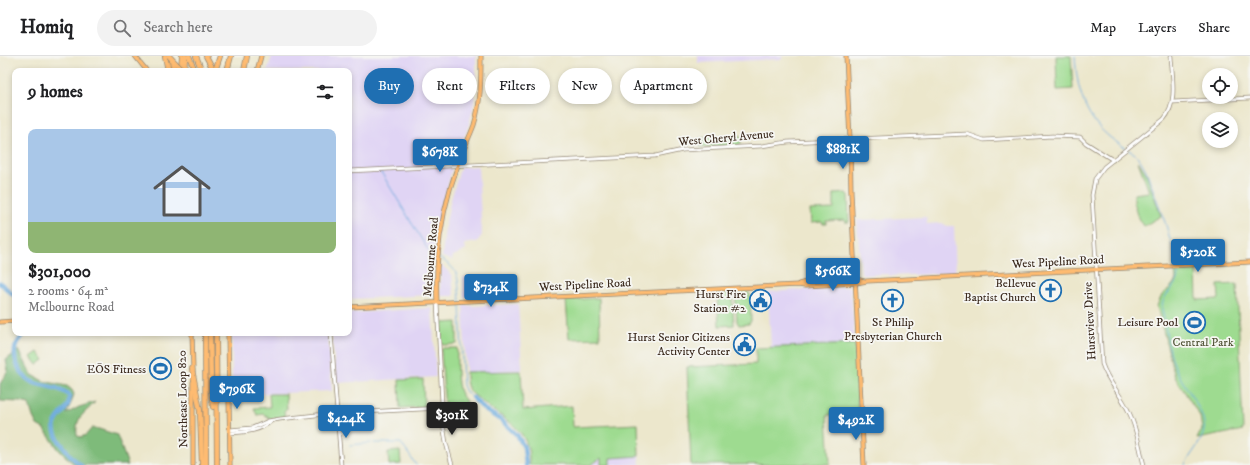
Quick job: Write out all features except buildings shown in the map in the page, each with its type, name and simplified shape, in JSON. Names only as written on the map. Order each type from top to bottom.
[{"type":"highway","points":[[165,56],[167,68]]},
{"type":"highway","points":[[171,56],[172,68]]},
{"type":"highway","points":[[171,56],[181,68]]},
{"type":"highway","points":[[182,56],[183,68]]},
{"type":"highway","points":[[183,68],[185,56]]},
{"type":"highway","points":[[189,56],[194,68]]},
{"type":"highway","points":[[196,56],[201,68]]},
{"type":"highway","points":[[206,56],[212,68]]},
{"type":"highway","points":[[215,68],[220,56]]},
{"type":"highway","points":[[228,68],[231,56]]},
{"type":"highway","points":[[245,68],[247,56]]},
{"type":"highway","points":[[205,336],[206,465]]},
{"type":"highway","points":[[210,336],[211,390],[216,426]]},
{"type":"highway","points":[[216,336],[217,465]]},
{"type":"highway","points":[[192,369],[200,411],[202,465]]},
{"type":"main road","points":[[135,56],[145,68]]},
{"type":"main road","points":[[258,68],[260,56]]},
{"type":"main road","name":"Melbourne Road","points":[[437,302],[439,252],[444,218],[458,165],[474,126],[481,90],[481,56]]},
{"type":"main road","points":[[846,56],[851,198],[864,465]]},
{"type":"main road","name":"West Pipeline Road","points":[[352,307],[798,285],[806,282],[867,281],[1250,262]]},
{"type":"main road","points":[[0,322],[12,321]]},
{"type":"main road","name":"Northeast Loop 820","points":[[192,336],[193,465]]},
{"type":"main road","points":[[228,336],[230,465]]},
{"type":"street","name":"Hurstview Drive","points":[[1144,465],[1130,415],[1122,400],[1109,382],[1102,364],[1092,195],[1094,183],[1098,174],[1113,160],[1164,120],[1169,113],[1173,102],[1171,56]]},
{"type":"street","points":[[1173,102],[1250,98]]},
{"type":"street","name":"West Cheryl Avenue","points":[[352,171],[655,156],[683,150],[761,146],[788,142],[967,134],[984,140],[1052,136],[1080,137],[1086,143],[1113,160]]},
{"type":"street","name":"Melbourne Road","points":[[437,302],[442,408],[445,438],[452,465]]},
{"type":"street","points":[[331,336],[341,465]]},
{"type":"street","points":[[230,431],[251,431],[271,421],[337,414],[442,408]]},
{"type":"shaded area","points":[[272,56],[476,56],[476,68],[422,68],[422,104],[474,104],[468,128],[454,161],[439,222],[434,255],[431,295],[352,299],[352,68],[268,68]]},
{"type":"shaded area","points":[[698,56],[782,56],[782,59],[698,63]]},
{"type":"shaded area","points":[[478,166],[482,235],[477,242],[464,244],[466,250],[453,256],[452,260],[442,257],[445,227],[459,172],[461,167]]},
{"type":"shaded area","points":[[926,217],[927,224],[942,223],[947,226],[954,226],[956,273],[890,276],[889,274],[863,275],[861,272],[857,220]]},
{"type":"shaded area","points":[[441,265],[452,276],[454,296],[441,296],[440,294]]},
{"type":"shaded area","points":[[463,277],[471,277],[471,280],[491,279],[492,296],[464,297]]},
{"type":"shaded area","points":[[851,287],[855,344],[771,348],[768,292]]},
{"type":"shaded area","points":[[518,304],[522,370],[466,372],[463,305]]},
{"type":"shaded area","points":[[432,308],[436,377],[336,383],[332,336],[352,336],[352,313]]},
{"type":"shaded area","points":[[232,336],[328,336],[332,391],[232,395]]},
{"type":"shaded area","points":[[639,456],[640,465],[591,465],[600,458]]},
{"type":"green space","points":[[1056,56],[1071,56],[1073,89],[1057,90]]},
{"type":"green space","points":[[740,136],[741,145],[700,147],[700,138]]},
{"type":"green space","points":[[1138,161],[1146,173],[1161,216],[1144,226],[1137,215],[1135,208],[1136,206],[1134,204],[1134,194],[1149,192]]},
{"type":"green space","points":[[846,193],[848,195],[849,222],[845,222],[845,220],[826,221],[826,224],[823,224],[822,222],[811,223],[810,210],[834,209],[834,194]]},
{"type":"green space","name":"Central Park","points":[[1196,268],[1197,300],[1219,299],[1218,285],[1237,284],[1243,430],[1197,439],[1202,429],[1200,416],[1175,377],[1157,306],[1162,295],[1176,280],[1175,270]]},
{"type":"green space","points":[[738,291],[746,291],[750,294],[751,321],[749,324],[739,325],[737,322],[735,294]]},
{"type":"green space","points":[[717,293],[732,293],[734,325],[719,326]]},
{"type":"green space","points":[[599,298],[600,338],[569,339],[566,300]]},
{"type":"green space","points":[[457,322],[457,344],[443,345],[441,343],[441,323]]},
{"type":"green space","points":[[855,344],[858,413],[827,415],[830,464],[691,465],[687,367],[756,364],[756,348]]},
{"type":"green space","points":[[443,348],[457,348],[458,384],[468,409],[445,411],[441,350]]},
{"type":"green space","points":[[19,350],[31,374],[43,381],[67,386],[72,390],[74,394],[66,414],[79,407],[95,402],[81,416],[77,424],[77,436],[81,437],[86,435],[92,428],[117,435],[128,465],[75,465],[59,450],[44,429],[37,425],[29,404],[0,401],[0,384],[8,371],[6,360]]},
{"type":"green space","points":[[38,352],[44,360],[37,365],[31,357]]},
{"type":"green space","points":[[521,371],[523,410],[572,406],[573,427],[638,424],[639,456],[610,458],[610,465],[601,465],[601,458],[591,465],[529,465],[529,452],[526,441],[513,425],[470,391],[466,380],[466,372]]},
{"type":"green space","points":[[423,379],[424,407],[400,408],[399,380]]},
{"type":"green space","points":[[269,394],[286,394],[287,409],[284,412],[285,417],[269,419],[269,417],[263,414],[257,415],[254,408],[270,407]]},
{"type":"green space","points":[[400,451],[401,464],[389,465],[388,452]]},
{"type":"water","name":"Leisure Pool","points":[[1192,316],[1194,320],[1195,319],[1198,321],[1197,328],[1191,327],[1191,323],[1187,322]]},
{"type":"waterway","points":[[1075,56],[1079,85],[1087,110],[1103,131],[1113,140],[1126,148]]},
{"type":"waterway","points":[[1128,150],[1139,158],[1146,170],[1166,225],[1177,264]]},
{"type":"waterway","points":[[381,172],[428,250],[436,256]]},
{"type":"waterway","points":[[439,258],[455,270],[458,280],[460,300]]},
{"type":"waterway","points":[[1178,267],[1177,280],[1165,298],[1162,309],[1172,360],[1175,368],[1199,409],[1204,424],[1203,435],[1185,465]]},
{"type":"waterway","points":[[0,283],[12,293]]},
{"type":"waterway","points":[[460,303],[463,385],[466,392],[473,398]]},
{"type":"waterway","points":[[23,336],[15,347],[17,364],[22,373],[27,379],[34,383],[55,388],[69,395],[69,402],[55,423],[54,429],[57,437],[68,452],[81,465]]},
{"type":"waterway","points":[[473,398],[485,410],[501,420],[517,435],[524,447],[526,465]]},
{"type":"waterway","points":[[350,445],[371,443]]},
{"type":"waterway","points":[[374,443],[401,443],[416,465]]},
{"type":"place","name":"Bellevue Baptist Church","points":[[1051,290]]},
{"type":"place","name":"Hurst Fire Station #2","points":[[761,301]]},
{"type":"place","name":"St Philip Presbyterian Church","points":[[893,301]]},
{"type":"place","name":"Leisure Pool","points":[[1194,322]]},
{"type":"place","name":"Hurst Senior Citizens Activity Center","points":[[745,344]]},
{"type":"place","name":"EŌS Fitness","points":[[161,369]]}]
